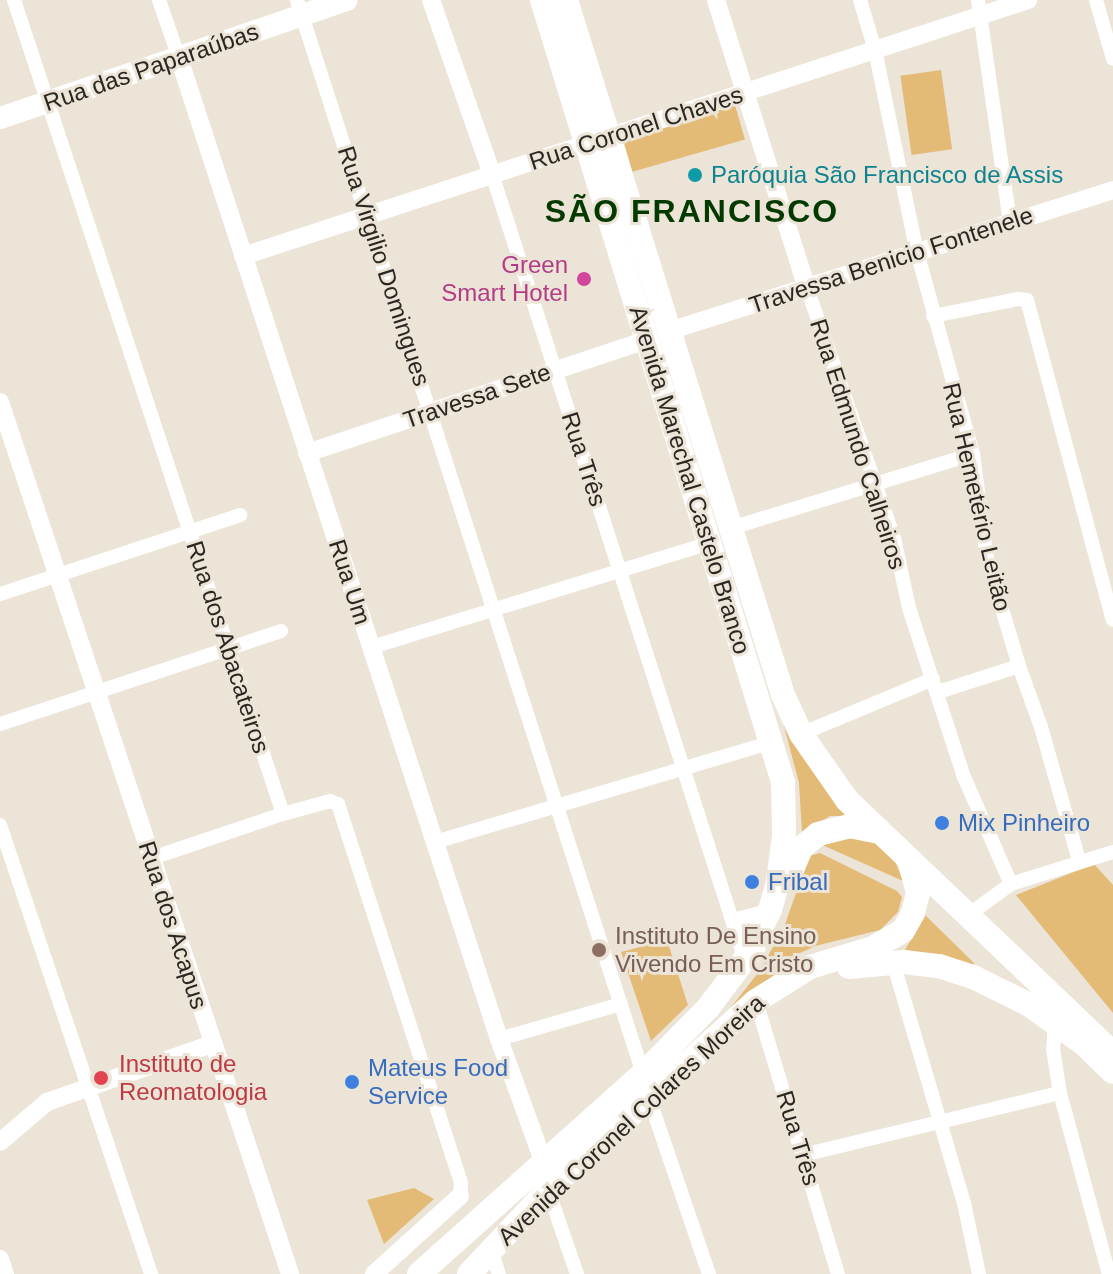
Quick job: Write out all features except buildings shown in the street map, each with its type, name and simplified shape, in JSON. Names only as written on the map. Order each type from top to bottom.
[{"type":"main road","name":"Rua das Paparaúbas","points":[[0,118],[179,58],[300,8],[346,0]]},
{"type":"main road","name":"Avenida Marechal Castelo Branco","points":[[542,0],[669,331],[783,695],[801,734],[830,779],[880,832],[1113,1053]]},
{"type":"main road","name":"Avenida Marechal Castelo Branco","points":[[566,0],[646,340],[783,782],[782,855],[770,910],[745,960]]},
{"type":"main road","name":"Avenida Coronel Colares Moreira","points":[[419,1274],[643,1074],[702,1015],[745,960],[776,912],[794,859],[806,843],[818,834],[841,826],[880,832]]},
{"type":"main road","name":"Avenida Coronel Colares Moreira","points":[[469,1274],[548,1190],[763,996],[810,967],[873,948],[903,931],[913,913],[918,893],[908,858]]},
{"type":"main road","points":[[763,996],[822,974],[893,962],[939,966],[975,978],[1028,1004],[1113,1072]]},
{"type":"street","name":"Rua dos Abacateiros","points":[[14,0],[283,814]]},
{"type":"street","name":"Rua Um","points":[[159,0],[499,1039],[544,1163]]},
{"type":"street","name":"Rua Três","points":[[431,0],[492,174],[745,960]]},
{"type":"street","name":"Rua Edmundo Calheiros","points":[[716,0],[807,288],[894,538],[909,608],[964,777],[1011,884]]},
{"type":"street","name":"Rua Hemetério Leitão","points":[[860,0],[875,50],[917,252],[973,454],[987,559],[1041,727],[1079,860]]},
{"type":"street","name":"Rua Coronel Chaves","points":[[243,256],[875,50],[980,7],[1028,0]]},
{"type":"street","points":[[1096,0],[1113,59]]},
{"type":"street","points":[[980,7],[1010,222]]},
{"type":"street","name":"Rua Virgilio Domingues","points":[[300,8],[643,1074]]},
{"type":"street","name":"Travessa Benicio Fontenele","points":[[669,331],[1113,190]]},
{"type":"street","points":[[933,316],[1018,299],[1027,300],[1113,620]]},
{"type":"street","name":"Travessa Sete","points":[[307,453],[646,340]]},
{"type":"street","name":"Rua dos Acapus","points":[[0,402],[290,1274]]},
{"type":"street","points":[[731,528],[875,481],[973,454]]},
{"type":"street","points":[[0,594],[240,515]]},
{"type":"street","points":[[372,647],[710,543]]},
{"type":"street","points":[[0,724],[281,631]]},
{"type":"street","points":[[801,734],[935,686],[1019,666]]},
{"type":"street","points":[[435,842],[772,742]]},
{"type":"street","points":[[152,858],[330,801],[340,809],[461,1183],[460,1196],[469,1231]]},
{"type":"street","points":[[0,825],[151,1274]]},
{"type":"street","points":[[968,915],[1011,884],[1079,860],[1110,858]]},
{"type":"street","points":[[733,920],[770,910]]},
{"type":"street","points":[[893,962],[964,1203],[979,1274]]},
{"type":"street","name":"Rua Três","points":[[763,996],[803,1155],[838,1274]]},
{"type":"street","points":[[499,1039],[621,1004]]},
{"type":"street","points":[[1055,1023],[1053,1049],[1060,1093],[1109,1274]]},
{"type":"street","points":[[0,1142],[47,1102],[212,1044]]},
{"type":"street","points":[[803,1155],[1060,1093]]},
{"type":"street","points":[[649,1098],[709,1274]]},
{"type":"street","points":[[548,1190],[577,1274]]},
{"type":"street","points":[[460,1196],[495,1207]]},
{"type":"street","points":[[374,1274],[460,1196]]},
{"type":"street","points":[[491,1250],[499,1274]]},
{"type":"street","points":[[0,1259],[5,1274]]},
{"type":"shaded area","points":[[941,70],[952,149],[912,155],[900,76]]},
{"type":"shaded area","points":[[735,105],[745,140],[632,172],[623,137]]},
{"type":"shaded area","points":[[788,725],[851,816],[830,816],[802,833],[799,783],[784,726]]},
{"type":"shaded area","points":[[842,835],[875,843],[895,861],[903,881],[820,844]]},
{"type":"shaded area","points":[[820,853],[897,891],[902,897],[898,912],[880,930],[815,946],[798,954],[735,1010],[732,1006],[758,973],[783,930],[809,856]]},
{"type":"shaded area","points":[[1094,864],[1113,885],[1113,1013],[1016,895]]},
{"type":"shaded area","points":[[925,915],[974,963],[973,966],[905,950]]},
{"type":"shaded area","points":[[667,940],[688,1005],[651,1041],[621,952]]},
{"type":"shaded area","points":[[414,1188],[434,1199],[384,1244],[367,1200]]},
{"type":"place","name":"Paróquia São Francisco de Assis","points":[[695,175]]},
{"type":"place","name":"Green Smart Hotel","points":[[584,279]]},
{"type":"place","name":"Mix Pinheiro","points":[[942,823]]},
{"type":"place","name":"Fribal","points":[[752,882]]},
{"type":"place","name":"Instituto De Ensino Vivendo Em Cristo","points":[[599,950]]},
{"type":"place","name":"Instituto de Reomatologia","points":[[101,1078]]},
{"type":"place","name":"Mateus Food Service","points":[[352,1082]]},
{"type":"district","name":"SÃO FRANCISCO","points":[[692,211]]}]
